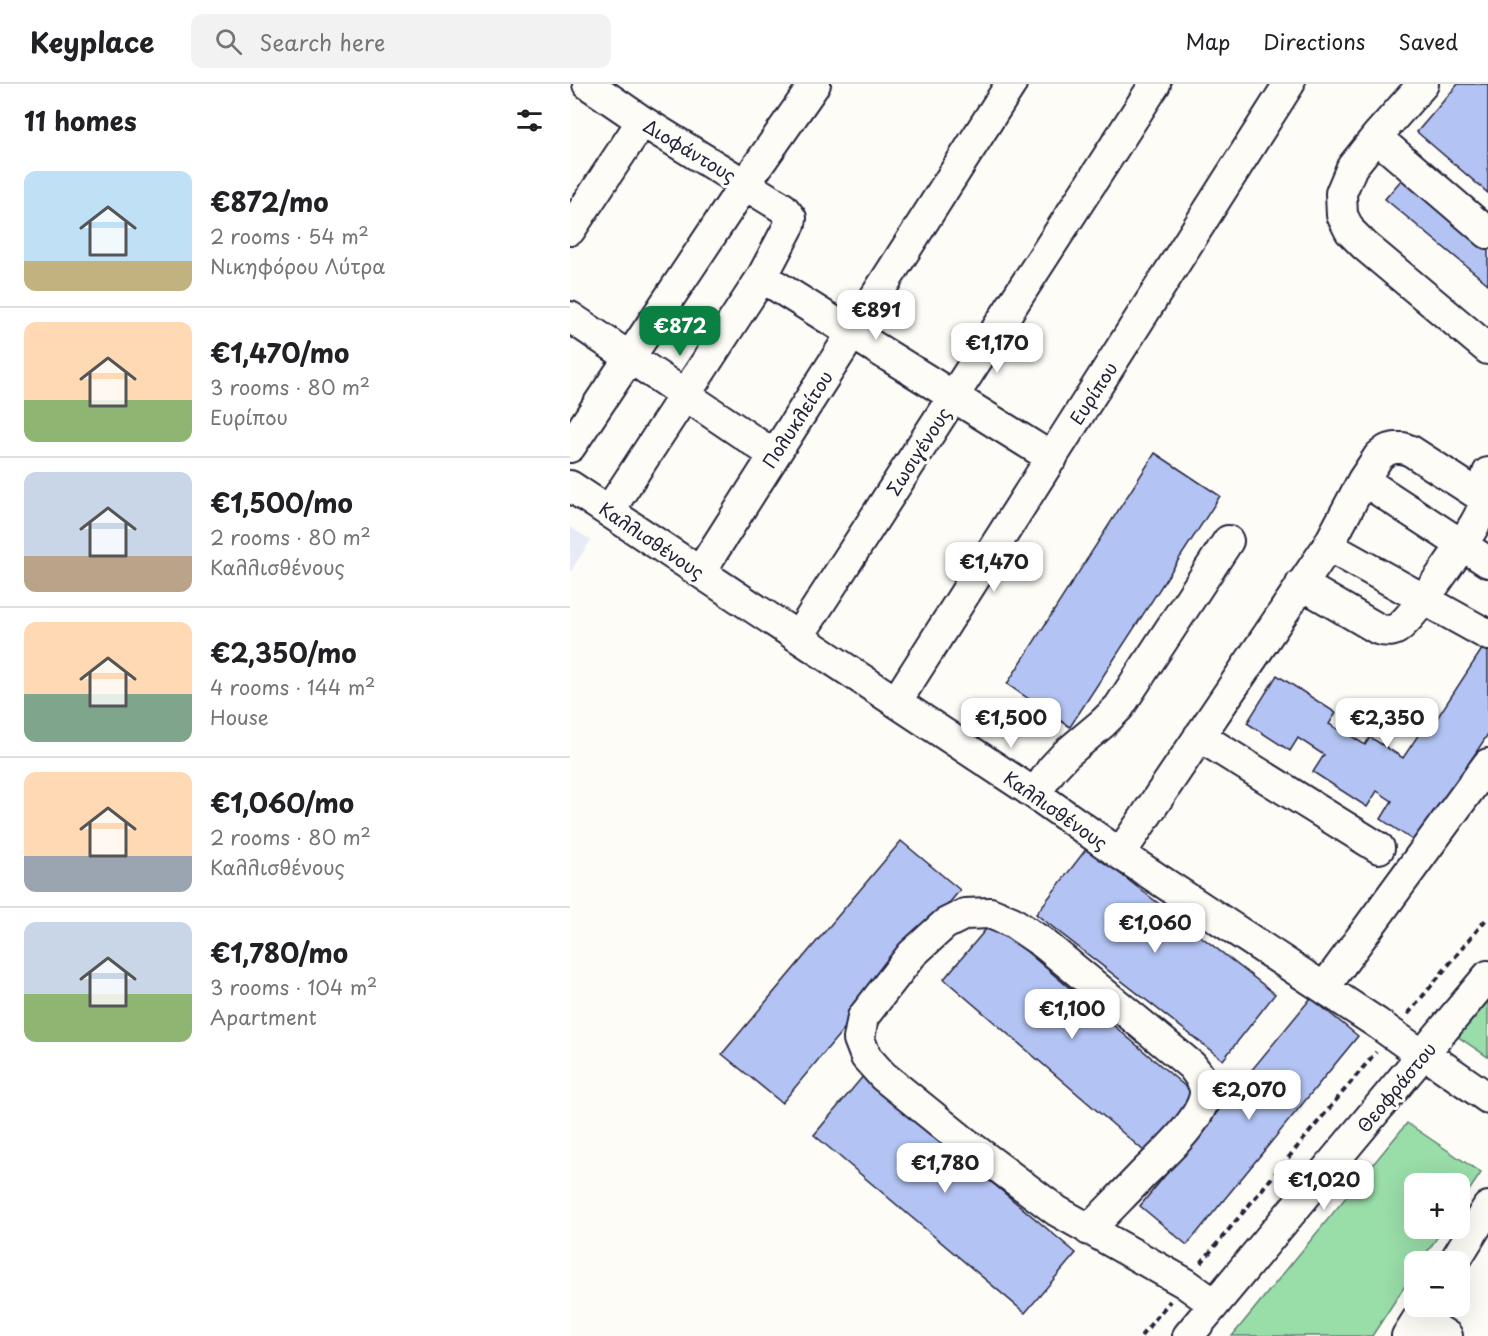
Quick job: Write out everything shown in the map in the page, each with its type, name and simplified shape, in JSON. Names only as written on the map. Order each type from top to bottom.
[{"type":"street","name":"Διοφάντους","points":[[588,84],[642,121],[783,208],[791,218],[790,224],[762,277]]},
{"type":"street","points":[[570,447],[628,357],[815,84]]},
{"type":"street","name":"Πολυκλείτου","points":[[700,572],[1011,84]]},
{"type":"street","name":"Σωσιγένους","points":[[798,637],[1155,84]]},
{"type":"street","name":"Ευρίπου","points":[[896,702],[1289,84]]},
{"type":"street","points":[[1423,84],[1352,167],[1341,193],[1342,215],[1350,231],[1365,246],[1488,350]]},
{"type":"street","points":[[570,230],[642,121]]},
{"type":"street","points":[[1376,137],[1488,233]]},
{"type":"street","points":[[609,511],[762,277],[1052,458]]},
{"type":"street","points":[[570,317],[774,455]]},
{"type":"street","points":[[1120,854],[1301,584],[1328,546],[1363,480],[1379,456],[1387,450],[1403,448],[1487,491],[1477,522],[1424,600],[1404,624],[1396,629],[1386,631],[1378,629],[1301,584]]},
{"type":"street","points":[[1363,480],[1488,562]]},
{"type":"street","name":"Καλλισθένους","points":[[570,486],[1035,794],[1120,854],[1422,1055],[1436,1061],[1488,1098]]},
{"type":"street","points":[[1035,794],[1052,769],[1066,754],[1119,707],[1228,541]]},
{"type":"street","points":[[1328,546],[1488,635]]},
{"type":"street","points":[[1199,736],[1379,848]]},
{"type":"street","points":[[1324,988],[1488,764]]},
{"type":"street","points":[[1089,1230],[1175,1141],[1192,1120],[1202,1105],[1205,1091],[1202,1078],[1192,1066],[1043,943],[1012,922],[990,913],[964,914],[945,924],[912,954],[862,1017],[859,1039],[866,1057],[883,1076],[952,1133],[1057,1211],[1089,1230],[1185,1283],[1214,1304]]},
{"type":"street","name":"Θεοφράστου","points":[[1188,1336],[1488,976]]},
{"type":"street","points":[[1461,1251],[1488,1207]]},
{"type":"street","points":[[1417,1320],[1446,1336]]},
{"type":"path","points":[[1141,1336],[1488,917]]},
{"type":"shaded area","points":[[570,527],[591,540],[570,572]]},
{"type":"green space","points":[[1488,987],[1488,1057],[1451,1032]]},
{"type":"green space","points":[[1407,1123],[1481,1173],[1470,1189],[1470,1173],[1404,1173],[1404,1239],[1436,1239],[1428,1251],[1404,1251],[1404,1287],[1372,1336],[1232,1336]]},
{"type":"building","points":[[1458,84],[1488,84],[1488,193],[1417,132]]},
{"type":"building","points":[[1408,172],[1488,239],[1488,284],[1385,199]]},
{"type":"building","points":[[1155,453],[1220,496],[1070,727],[1007,684]]},
{"type":"building","points":[[1488,640],[1488,734],[1417,843],[1381,819],[1392,801],[1377,791],[1367,807],[1313,772],[1324,755],[1298,738],[1290,751],[1247,723],[1277,675],[1336,713],[1329,724],[1365,745],[1370,737],[1403,758],[1429,719],[1434,723]]},
{"type":"building","points":[[901,841],[960,890],[782,1103],[722,1054]]},
{"type":"building","points":[[1087,848],[1275,994],[1223,1060],[1036,914]]},
{"type":"building","points":[[992,922],[1200,1099],[1152,1158],[944,979]]},
{"type":"building","points":[[1311,998],[1358,1036],[1187,1245],[1140,1206]]},
{"type":"building","points":[[864,1075],[1076,1253],[1025,1313],[814,1135]]}]
